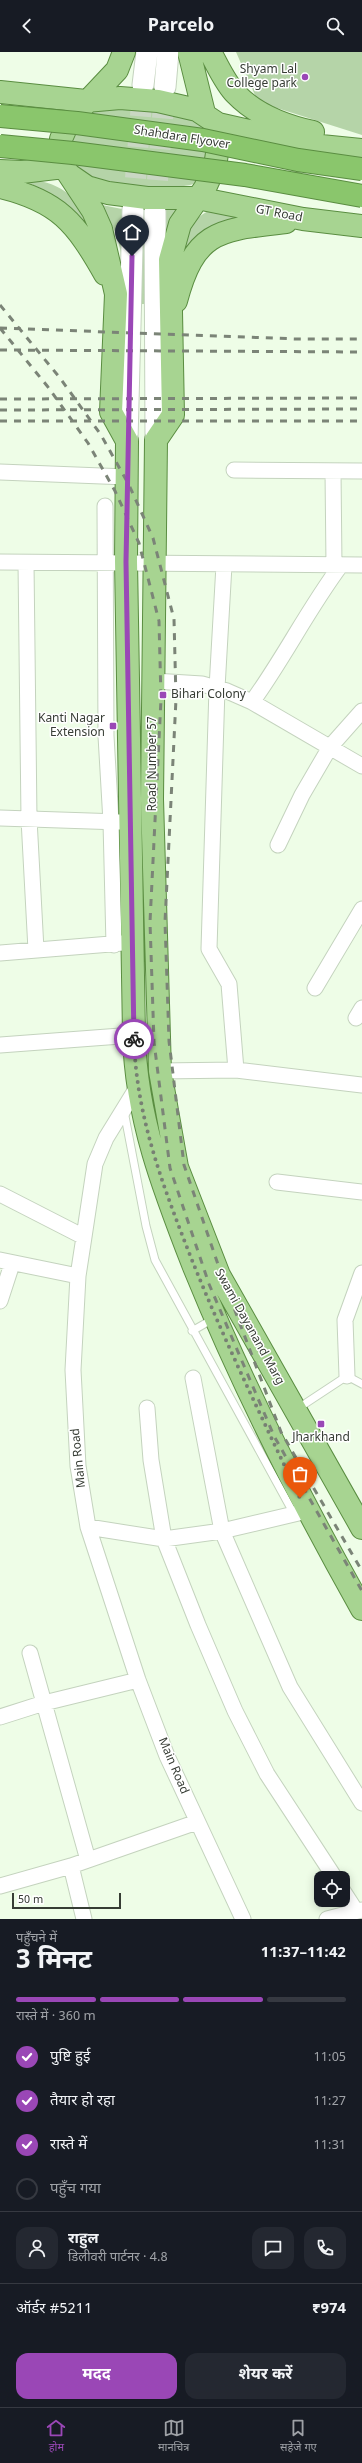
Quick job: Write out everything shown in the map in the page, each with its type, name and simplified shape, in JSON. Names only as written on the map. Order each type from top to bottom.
[{"type":"highway","name":"Shahdara Flyover","points":[[0,116],[78,122],[203,140],[298,160],[362,169]]},
{"type":"highway","points":[[0,146],[73,152],[245,175],[362,196]]},
{"type":"main road","points":[[124,52],[116,70],[69,121],[61,139],[60,159],[66,171],[93,211],[101,229],[116,294],[111,412],[127,441]]},
{"type":"main road","points":[[143,85],[147,52]]},
{"type":"main road","points":[[165,87],[168,52]]},
{"type":"main road","points":[[156,440],[174,415],[170,321],[170,260],[174,239],[180,224],[216,166],[219,141],[189,52]]},
{"type":"main road","points":[[210,52],[235,93],[252,108],[293,128],[362,142]]},
{"type":"main road","points":[[0,92],[86,101],[120,98],[158,101],[184,106],[211,119],[311,145],[362,150]]},
{"type":"main road","points":[[0,171],[66,171],[87,187],[108,193],[147,198],[197,198]]},
{"type":"main road","points":[[0,187],[38,199],[60,213],[75,226],[87,243],[116,294]]},
{"type":"main road","name":"GT Road","points":[[197,198],[303,219],[362,226]]},
{"type":"main road","points":[[127,441],[133,209]]},
{"type":"main road","points":[[155,211],[156,440]]},
{"type":"main road","points":[[170,321],[186,269],[196,251],[212,237],[235,228],[303,219]]},
{"type":"main road","name":"Road Number 57","points":[[156,440],[152,799],[159,1017]]},
{"type":"main road","name":"Road Number 57","points":[[127,441],[121,823],[123,943],[142,1112],[166,1194],[215,1318],[300,1513],[362,1609]]},
{"type":"main road","name":"Swami Dayanand Marg","points":[[159,1017],[160,1071],[177,1167],[219,1275],[362,1528]]},
{"type":"street","points":[[234,470],[362,471]]},
{"type":"street","points":[[252,702],[273,674],[316,599],[338,565],[333,471]]},
{"type":"street","points":[[0,472],[127,477]]},
{"type":"street","points":[[0,818],[121,823],[106,736],[104,562],[105,506]]},
{"type":"street","points":[[0,562],[155,562],[224,565],[362,565]]},
{"type":"street","points":[[26,563],[29,819],[36,950]]},
{"type":"street","points":[[224,565],[217,688],[209,949],[229,984],[236,1070]]},
{"type":"street","points":[[154,681],[202,684],[217,688],[252,702],[362,766]]},
{"type":"street","points":[[278,845],[302,795],[330,747],[362,711]]},
{"type":"street","points":[[315,988],[362,909]]},
{"type":"street","points":[[0,953],[123,943]]},
{"type":"street","points":[[0,1045],[134,1035]]},
{"type":"street","points":[[160,1071],[215,1069],[236,1070],[362,1084]]},
{"type":"street","name":"Main Road","points":[[138,1086],[106,1138],[95,1164],[78,1276],[73,1370],[78,1466],[88,1527],[138,1680],[167,1756],[243,1919]]},
{"type":"street","points":[[277,1182],[362,1192]]},
{"type":"street","points":[[0,1194],[84,1238]]},
{"type":"street","points":[[0,1301],[6,1262],[78,1276]]},
{"type":"street","points":[[347,1376],[346,1320],[362,1273]]},
{"type":"street","points":[[193,1378],[222,1531],[290,1687],[362,1804]]},
{"type":"street","points":[[147,1408],[151,1460],[164,1539],[235,1711],[267,1774],[330,1871]]},
{"type":"street","points":[[88,1527],[164,1539],[222,1531],[300,1513]]},
{"type":"street","points":[[30,1654],[88,1860]]},
{"type":"street","points":[[0,1717],[44,1703],[138,1680]]},
{"type":"street","points":[[0,1886],[71,1866],[197,1822]]},
{"type":"street","points":[[71,1866],[84,1919]]},
{"type":"street","points":[[327,1919],[359,1910],[350,1899]]},
{"type":"lane","points":[[123,1110],[146,1226],[155,1260],[192,1331],[300,1513]]},
{"type":"lane","points":[[192,1331],[215,1318]]},
{"type":"lane","points":[[296,1410],[347,1376],[362,1384]]},
{"type":"green space","name":"Shyam Lal College park","points":[[236,52],[362,52],[362,135],[258,102]]},
{"type":"green space","points":[[124,108],[191,115],[214,134],[203,181],[190,185],[165,189],[108,185],[72,170],[66,134],[81,112]]},
{"type":"green space","points":[[20,178],[51,184],[62,189],[77,204],[98,242],[39,188]]},
{"type":"green space","points":[[102,205],[122,209],[123,262],[117,236]]},
{"type":"green space","points":[[178,208],[173,215],[161,263],[159,211]]},
{"type":"green space","points":[[217,208],[251,216],[230,220],[213,226],[198,237],[182,253],[192,224],[202,214]]},
{"type":"green space","points":[[142,211],[146,211],[146,304],[142,304]]},
{"type":"tunnel","points":[[133,209],[143,85]]},
{"type":"tunnel","points":[[155,211],[165,87]]},
{"type":"railway","points":[[0,305],[60,378],[101,435],[129,485],[153,538],[174,619],[176,699],[165,922],[169,1041],[184,1165],[223,1279],[281,1432],[362,1571]]},
{"type":"railway","points":[[0,328],[48,387],[88,443],[115,491],[139,543],[159,621],[161,699],[150,922],[154,1042],[170,1168],[209,1284],[274,1436],[362,1591]]},
{"type":"railway","points":[[0,328],[297,339],[362,339]]},
{"type":"railway","points":[[0,350],[362,352]]},
{"type":"railway","points":[[0,399],[362,398]]},
{"type":"railway","points":[[0,410],[362,409]]},
{"type":"railway","points":[[0,421],[362,421]]},
{"type":"way so far","points":[[134,1039],[142,1112],[166,1194],[217,1323],[300,1498]]},
{"type":"place","name":"Shyam Lal College park","points":[[305,77]]},
{"type":"place","name":"Bihari Colony","points":[[163,695]]},
{"type":"place","name":"Kanti Nagar Extension","points":[[113,726]]},
{"type":"place","name":"Jharkhand","points":[[321,1424]]},
{"type":"route","points":[[132,256],[127,441],[126,562],[130,797],[132,828],[134,1039]]}]
